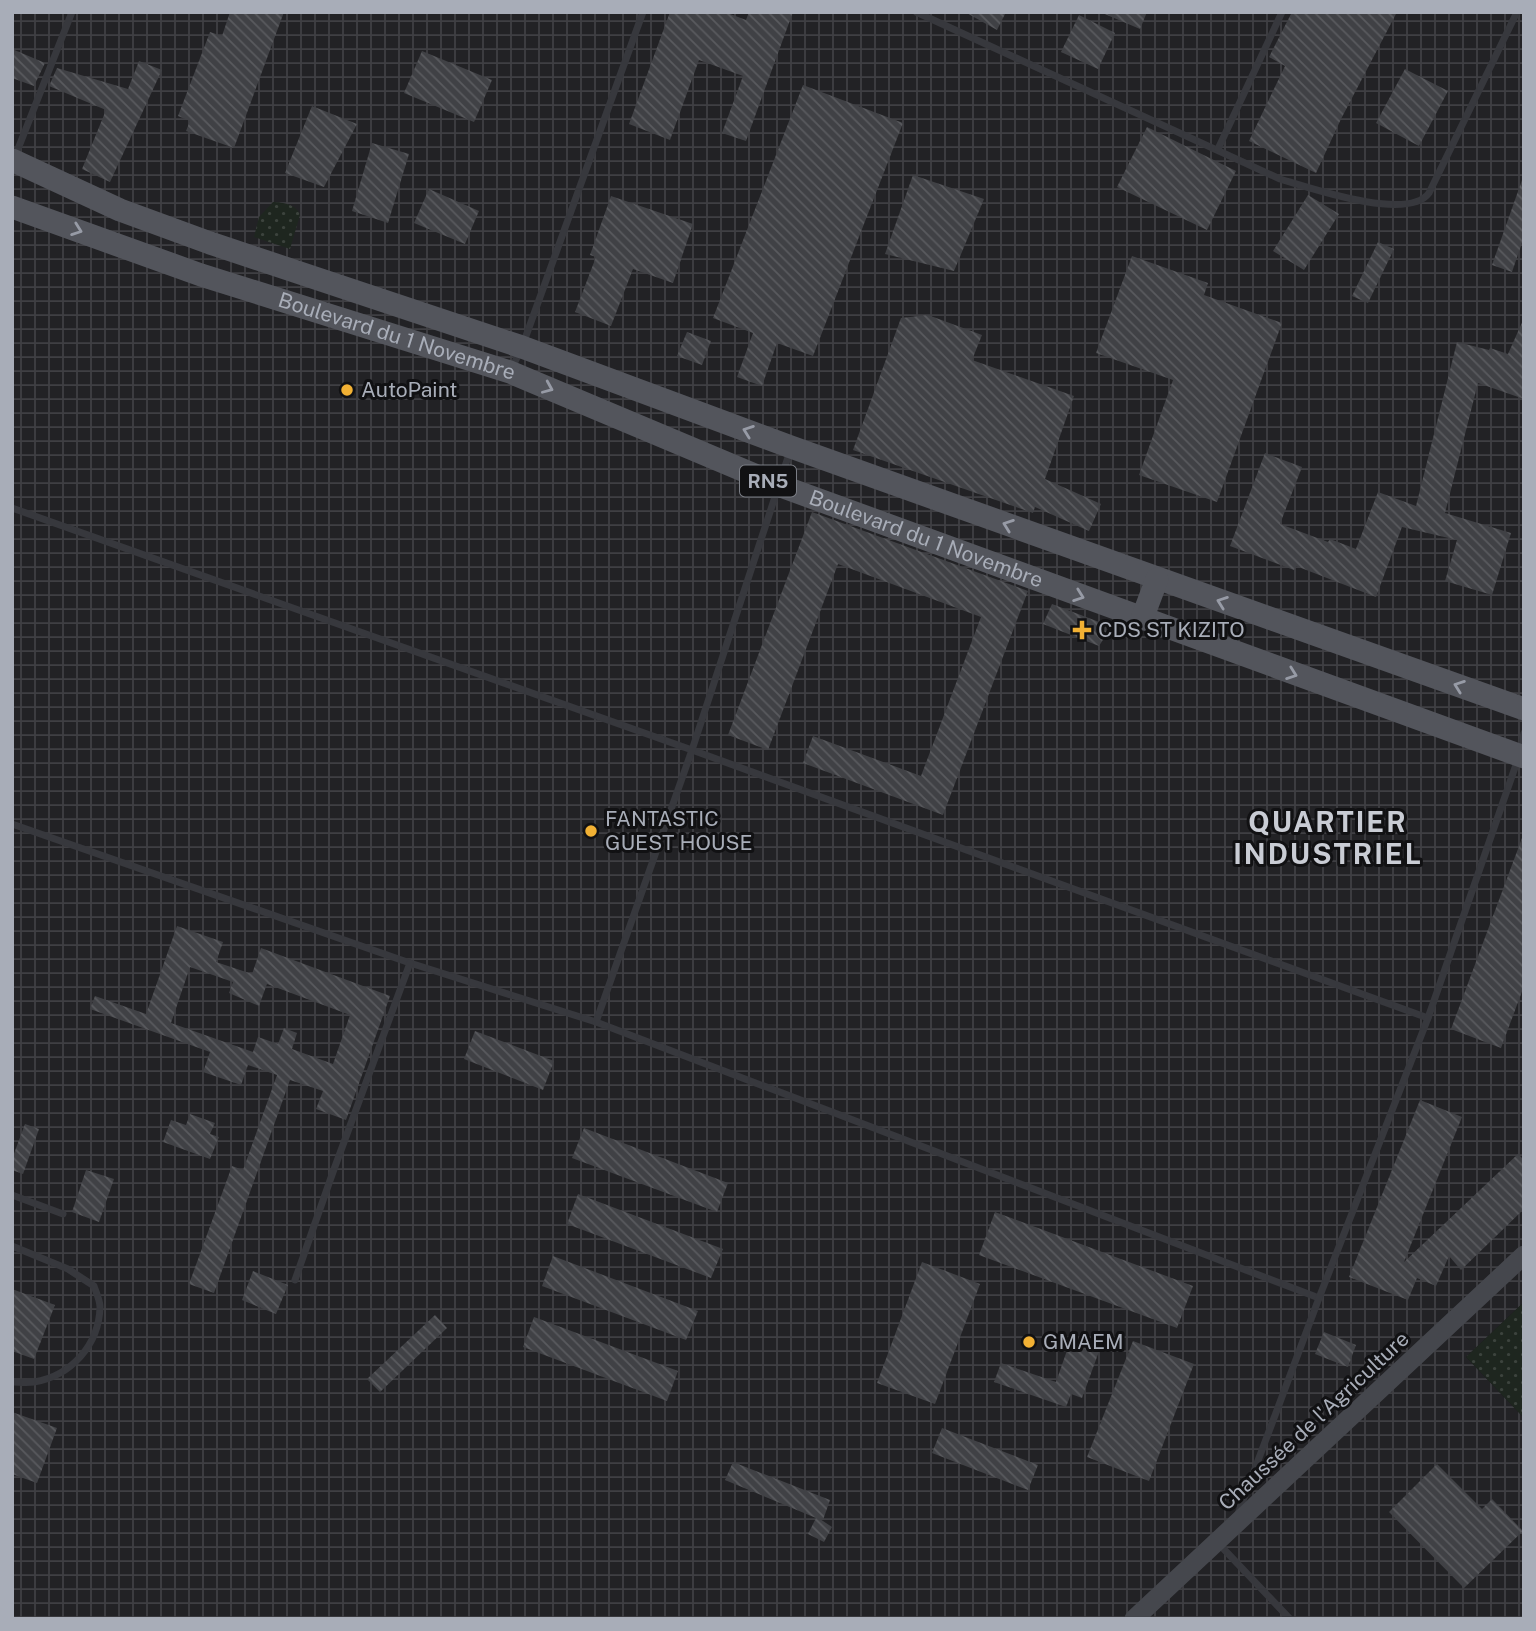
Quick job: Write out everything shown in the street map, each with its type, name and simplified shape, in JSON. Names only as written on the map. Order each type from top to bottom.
[{"type":"main road","name":"Boulevard du 1 Novembre","points":[[13,162],[120,210],[210,243],[522,347],[791,447],[1524,709]]},
{"type":"main road","name":"Boulevard du 1 Novembre","points":[[12,207],[201,275],[510,372],[778,485],[1521,756]]},
{"type":"main road","points":[[201,275],[210,243]]},
{"type":"main road","points":[[1142,619],[1157,579]]},
{"type":"street","name":"Chaussée de l'Agriculture","points":[[1134,1619],[1524,1255]]},
{"type":"lane","points":[[13,162],[72,12]]},
{"type":"lane","points":[[510,372],[522,347],[643,12]]},
{"type":"lane","points":[[916,12],[1218,149],[1258,171],[1341,197],[1380,203],[1414,204],[1429,193],[1517,12]]},
{"type":"lane","points":[[1218,149],[1282,12]]},
{"type":"lane","points":[[596,1022],[692,750],[791,447]]},
{"type":"lane","points":[[12,508],[692,750],[1427,1018]]},
{"type":"lane","points":[[1233,1528],[1427,1018],[1521,756],[1524,733]]},
{"type":"lane","points":[[12,824],[410,963],[596,1022],[1319,1298]]},
{"type":"lane","points":[[295,1280],[410,963]]},
{"type":"lane","points":[[12,1195],[63,1214]]},
{"type":"lane","points":[[12,1246],[68,1269],[94,1286],[100,1305],[96,1330],[84,1355],[64,1371],[33,1382],[12,1382]]},
{"type":"lane","points":[[1217,1542],[1290,1619]]},
{"type":"shaded area","points":[[12,12],[1524,12],[1524,1302],[1466,1357],[1524,1418],[1524,1619],[12,1619]]},
{"type":"shaded area","points":[[273,202],[293,206],[300,215],[290,249],[254,237],[259,217]]},
{"type":"shaded area","points":[[1524,1302],[1524,1418],[1466,1357]]},
{"type":"building","points":[[230,12],[284,12],[234,148],[186,131],[190,121],[178,116],[210,32],[222,36]]},
{"type":"building","points":[[670,12],[725,12],[746,20],[749,12],[793,12],[746,141],[722,133],[743,76],[699,60],[670,140],[629,124]]},
{"type":"building","points":[[965,12],[1006,12],[997,30]]},
{"type":"building","points":[[1100,12],[1147,12],[1140,29]]},
{"type":"building","points":[[1292,12],[1397,12],[1316,173],[1249,141],[1285,66],[1269,57]]},
{"type":"building","points":[[1079,15],[1115,33],[1098,69],[1061,52]]},
{"type":"building","points":[[12,49],[45,63],[34,86],[12,78]]},
{"type":"building","points":[[422,51],[492,80],[474,122],[404,93]]},
{"type":"building","points":[[139,61],[162,70],[110,182],[82,169],[106,110],[49,86],[57,68],[128,89]]},
{"type":"building","points":[[1405,69],[1448,91],[1419,146],[1376,123]]},
{"type":"building","points":[[803,85],[903,123],[813,356],[777,343],[762,386],[737,377],[753,333],[713,318]]},
{"type":"building","points":[[312,106],[357,124],[324,187],[285,173]]},
{"type":"building","points":[[1147,127],[1236,171],[1207,230],[1117,187]]},
{"type":"building","points":[[372,143],[409,154],[388,223],[352,211]]},
{"type":"building","points":[[913,175],[984,199],[954,271],[885,254]]},
{"type":"building","points":[[1522,180],[1524,237],[1512,272],[1492,265]]},
{"type":"building","points":[[429,189],[479,211],[465,244],[414,223]]},
{"type":"building","points":[[1308,195],[1339,214],[1304,270],[1273,251]]},
{"type":"building","points":[[611,196],[693,224],[673,283],[633,269],[611,326],[575,312],[596,257],[590,255]]},
{"type":"building","points":[[1378,242],[1394,249],[1368,303],[1352,296]]},
{"type":"building","points":[[1132,256],[1208,283],[1204,295],[1282,323],[1217,502],[1139,475],[1173,380],[1096,353]]},
{"type":"building","points":[[928,315],[982,335],[972,360],[1074,396],[1045,479],[1101,504],[1089,531],[1035,507],[1033,513],[853,450],[901,318]]},
{"type":"building","points":[[1524,318],[1524,399],[1478,383],[1445,513],[1511,533],[1492,595],[1445,581],[1457,540],[1402,527],[1376,597],[1296,566],[1294,570],[1230,546],[1265,453],[1302,467],[1280,524],[1328,542],[1330,539],[1356,549],[1378,492],[1416,506],[1457,342],[1508,354]]},
{"type":"building","points":[[687,332],[711,341],[702,365],[677,356]]},
{"type":"building","points":[[812,512],[1028,591],[943,815],[803,763],[813,736],[921,776],[981,617],[838,564],[768,750],[728,735]]},
{"type":"building","name":"CDS ST KIZITO","points":[[1052,604],[1107,625],[1106,635],[1099,646],[1043,624]]},
{"type":"building","points":[[1522,838],[1524,986],[1501,1048],[1451,1029]]},
{"type":"building","points":[[177,926],[223,942],[216,962],[252,974],[261,948],[390,996],[346,1120],[316,1109],[323,1091],[290,1080],[214,1293],[189,1284],[232,1166],[243,1170],[277,1075],[248,1065],[241,1085],[203,1072],[210,1052],[90,1009],[95,996],[146,1014]],"holes":[[[190,967],[233,982],[229,993],[259,1006],[267,984],[350,1015],[333,1064],[292,1049],[297,1033],[284,1028],[278,1044],[258,1037],[253,1052],[171,1023]]]},
{"type":"building","points":[[475,1031],[554,1061],[543,1090],[464,1059]]},
{"type":"building","points":[[1420,1100],[1462,1117],[1404,1262],[1518,1154],[1524,1160],[1524,1209],[1461,1270],[1449,1256],[1436,1286],[1417,1278],[1408,1300],[1349,1277]]},
{"type":"building","points":[[190,1114],[215,1123],[210,1134],[219,1137],[210,1159],[163,1142],[171,1120],[186,1125]]},
{"type":"building","points":[[25,1124],[39,1129],[23,1174],[12,1170],[12,1159]]},
{"type":"building","points":[[584,1128],[728,1183],[717,1212],[572,1158]]},
{"type":"building","points":[[86,1170],[114,1179],[99,1222],[72,1212]]},
{"type":"building","points":[[578,1194],[723,1249],[711,1278],[567,1224]]},
{"type":"building","points":[[995,1212],[1193,1286],[1177,1328],[979,1255]]},
{"type":"building","points":[[553,1256],[698,1311],[686,1340],[542,1286]]},
{"type":"building","points":[[922,1262],[980,1284],[935,1404],[877,1383]]},
{"type":"building","points":[[253,1271],[288,1285],[276,1314],[242,1300]]},
{"type":"building","points":[[12,1289],[55,1305],[34,1359],[12,1351]]},
{"type":"building","points":[[435,1315],[447,1328],[380,1392],[367,1379]]},
{"type":"building","points":[[534,1317],[678,1371],[667,1401],[523,1347]]},
{"type":"building","points":[[1324,1332],[1356,1345],[1348,1367],[1315,1354]]},
{"type":"building","points":[[1072,1336],[1101,1346],[1082,1398],[1071,1394],[1066,1407],[994,1382],[1001,1363],[1056,1382]]},
{"type":"building","points":[[1133,1341],[1194,1364],[1149,1481],[1087,1457]]},
{"type":"building","points":[[12,1412],[57,1428],[37,1483],[12,1474]]},
{"type":"building","points":[[942,1428],[1038,1465],[1028,1490],[932,1453]]},
{"type":"building","points":[[733,1462],[830,1500],[823,1520],[820,1519],[832,1527],[824,1542],[808,1534],[816,1518],[725,1480]]},
{"type":"building","points":[[1437,1464],[1482,1509],[1492,1499],[1523,1531],[1464,1588],[1389,1512]]},
{"type":"place","name":"AutoPaint","points":[[347,390]]},
{"type":"place","name":"CDS ST KIZITO","points":[[1082,630]]},
{"type":"place","name":"FANTASTIC GUEST HOUSE","points":[[591,831]]},
{"type":"place","name":"GMAEM","points":[[1029,1342]]},
{"type":"district","name":"QUARTIER INDUSTRIEL","points":[[1328,838]]}]
